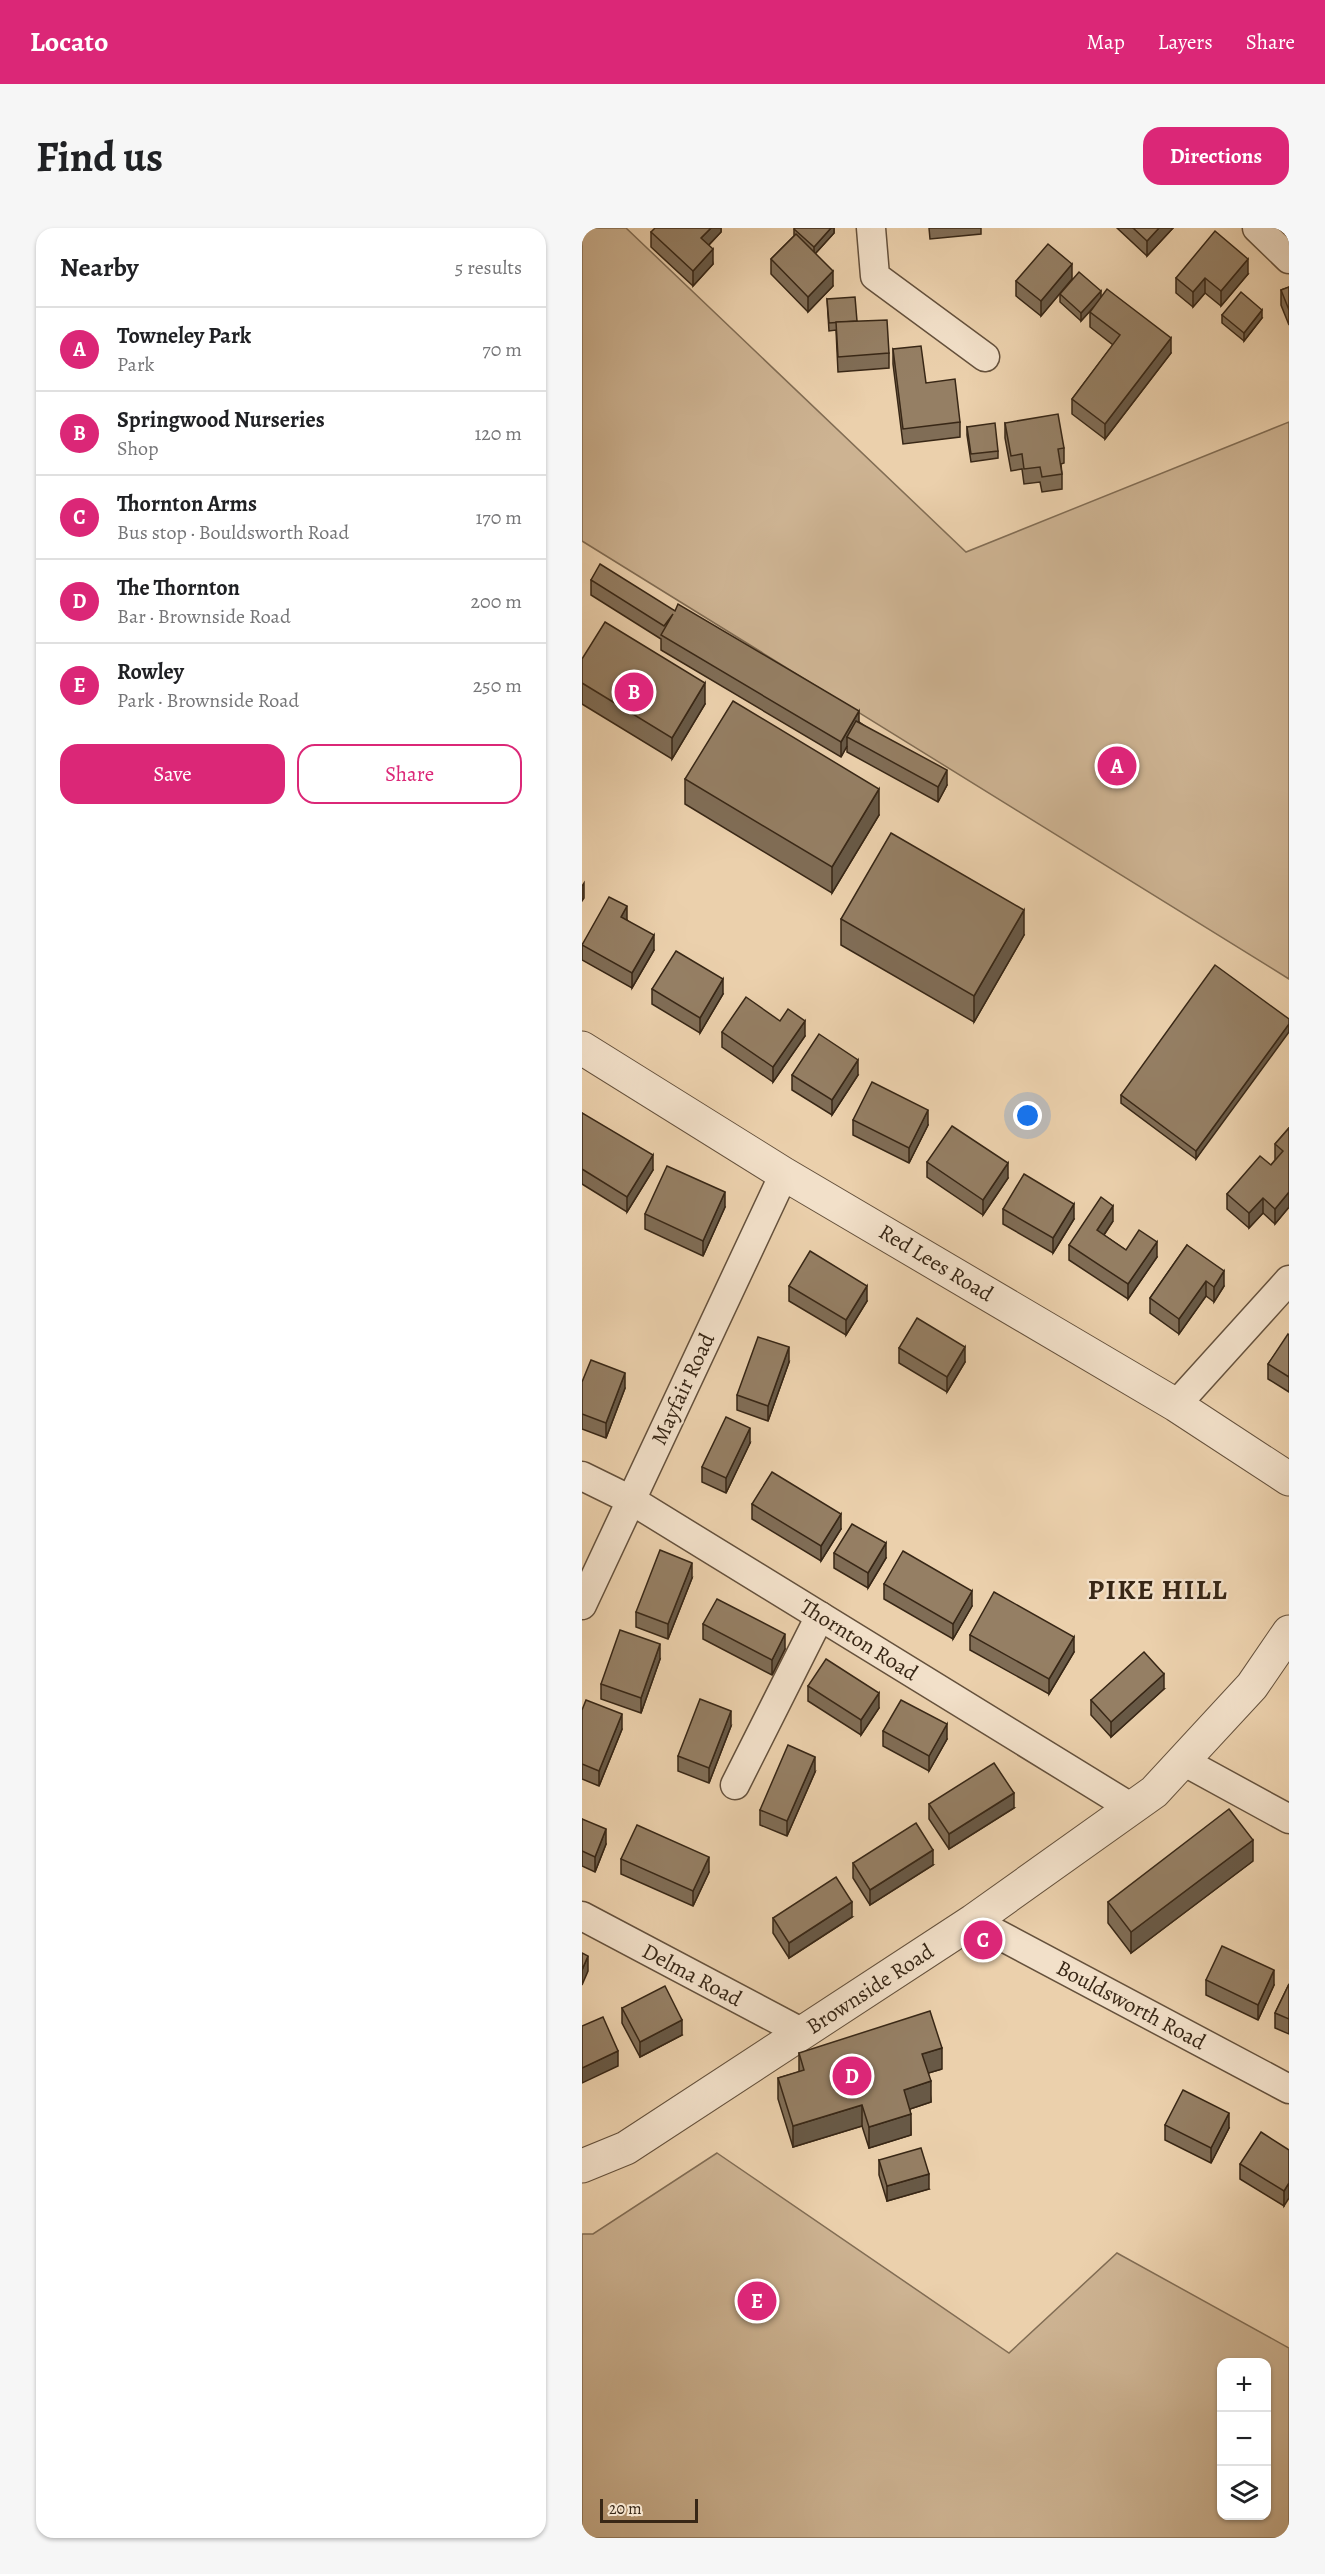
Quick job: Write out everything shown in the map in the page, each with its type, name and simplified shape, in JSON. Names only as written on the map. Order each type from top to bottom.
[{"type":"street","points":[[871,228],[875,276],[985,357]]},
{"type":"street","points":[[1257,228],[1289,260]]},
{"type":"street","name":"Red Lees Road","points":[[582,1048],[784,1174],[1176,1405],[1289,1479]]},
{"type":"street","name":"Mayfair Road","points":[[582,1605],[784,1174]]},
{"type":"street","points":[[1176,1405],[1289,1280]]},
{"type":"street","name":"Thornton Road","points":[[582,1476],[631,1500],[1132,1808]]},
{"type":"street","points":[[735,1785],[820,1616]]},
{"type":"street","name":"Brownside Road","points":[[582,2166],[626,2148],[803,2033],[974,1921],[1154,1792],[1252,1686],[1289,1632]]},
{"type":"street","points":[[1183,1761],[1289,1819]]},
{"type":"street","name":"Delma Road","points":[[582,1916],[803,2033]]},
{"type":"street","name":"Bouldsworth Road","points":[[974,1921],[1289,2089]]},
{"type":"shaded area","points":[[582,228],[626,228],[966,552],[1289,422],[1289,979],[582,541]]},
{"type":"shaded area","points":[[717,2153],[1009,2353],[1117,2253],[1289,2348],[1289,2538],[582,2538],[582,2234],[593,2234]]},
{"type":"building","points":[[655,228],[711,228],[701,238],[713,249],[693,271],[651,232]]},
{"type":"building","points":[[795,228],[831,228],[814,247]]},
{"type":"building","points":[[1133,228],[1159,228],[1147,241]]},
{"type":"building","points":[[1215,231],[1248,259],[1221,291],[1205,278],[1193,292],[1176,278]]},
{"type":"building","points":[[796,234],[833,271],[808,297],[771,259]]},
{"type":"building","points":[[1048,244],[1072,264],[1041,301],[1016,281]]},
{"type":"building","points":[[1079,272],[1101,291],[1081,313],[1060,294]]},
{"type":"building","points":[[1289,287],[1289,310],[1281,290]]},
{"type":"building","points":[[1107,289],[1171,338],[1105,424],[1072,399],[1120,335],[1090,312]]},
{"type":"building","points":[[1241,292],[1262,310],[1244,333],[1222,315]]},
{"type":"building","points":[[855,297],[857,321],[829,323],[827,299]]},
{"type":"building","points":[[887,320],[889,353],[838,357],[836,322]]},
{"type":"building","points":[[921,346],[926,383],[955,379],[960,422],[903,429],[893,349]]},
{"type":"building","points":[[1058,414],[1064,448],[1058,449],[1062,474],[1042,477],[1040,467],[1024,469],[1022,454],[1011,456],[1005,423]]},
{"type":"building","points":[[995,423],[998,451],[971,454],[967,427]]},
{"type":"building","points":[[600,564],[675,611],[678,604],[859,711],[841,742],[661,635],[673,614],[664,626],[591,580]]},
{"type":"building","points":[[605,622],[705,683],[672,738],[582,683],[582,659]]},
{"type":"building","points":[[733,701],[879,789],[832,867],[685,779]]},
{"type":"building","points":[[856,721],[947,770],[938,787],[847,737]]},
{"type":"building","points":[[891,833],[1024,910],[974,996],[841,919]]},
{"type":"building","points":[[609,897],[627,906],[621,917],[654,935],[632,973],[582,945]]},
{"type":"building","points":[[676,951],[723,979],[700,1018],[652,989]]},
{"type":"building","points":[[1215,965],[1289,1019],[1289,1024],[1196,1151],[1121,1095]]},
{"type":"building","points":[[746,997],[780,1021],[788,1009],[805,1021],[773,1067],[722,1032]]},
{"type":"building","points":[[819,1034],[858,1060],[832,1100],[792,1075]]},
{"type":"building","points":[[872,1082],[928,1110],[909,1148],[853,1120]]},
{"type":"building","points":[[582,1113],[653,1155],[627,1197],[582,1169]]},
{"type":"building","points":[[952,1126],[1008,1163],[983,1200],[927,1162]]},
{"type":"building","points":[[1289,1128],[1289,1192],[1275,1209],[1263,1198],[1249,1213],[1227,1194],[1260,1156],[1271,1165],[1283,1151],[1275,1144]]},
{"type":"building","points":[[667,1166],[725,1192],[703,1241],[645,1214]]},
{"type":"building","points":[[1024,1174],[1074,1204],[1053,1238],[1003,1209]]},
{"type":"building","points":[[1101,1197],[1113,1206],[1097,1230],[1126,1250],[1139,1230],[1157,1242],[1128,1284],[1069,1245]]},
{"type":"building","points":[[1187,1245],[1224,1271],[1214,1287],[1206,1281],[1179,1319],[1150,1298]]},
{"type":"building","points":[[810,1251],[867,1286],[846,1320],[789,1286]]},
{"type":"building","points":[[917,1318],[965,1347],[947,1377],[899,1348]]},
{"type":"building","points":[[1289,1335],[1289,1377],[1268,1364]]},
{"type":"building","points":[[758,1337],[789,1347],[768,1406],[737,1395]]},
{"type":"building","points":[[591,1360],[625,1373],[606,1423],[582,1414],[582,1382]]},
{"type":"building","points":[[726,1417],[750,1428],[726,1478],[702,1467]]},
{"type":"building","points":[[772,1472],[841,1514],[821,1546],[752,1504]]},
{"type":"building","points":[[852,1524],[886,1543],[868,1573],[834,1553]]},
{"type":"building","points":[[660,1550],[692,1563],[668,1624],[636,1612]]},
{"type":"building","points":[[903,1551],[972,1591],[953,1624],[884,1584]]},
{"type":"building","points":[[994,1592],[1074,1637],[1049,1679],[970,1635]]},
{"type":"building","points":[[717,1599],[785,1634],[772,1660],[703,1624]]},
{"type":"building","points":[[620,1630],[660,1644],[641,1698],[601,1684]]},
{"type":"building","points":[[1144,1652],[1164,1674],[1111,1722],[1091,1700]]},
{"type":"building","points":[[826,1659],[879,1693],[861,1720],[808,1686]]},
{"type":"building","points":[[700,1699],[731,1711],[709,1768],[678,1756]]},
{"type":"building","points":[[586,1700],[622,1714],[599,1771],[582,1764],[582,1710]]},
{"type":"building","points":[[901,1700],[947,1724],[929,1756],[883,1731]]},
{"type":"building","points":[[788,1745],[815,1757],[787,1821],[760,1810]]},
{"type":"building","points":[[994,1763],[1014,1793],[949,1834],[929,1804]]},
{"type":"building","points":[[1229,1809],[1253,1840],[1131,1932],[1108,1902]]},
{"type":"building","points":[[582,1819],[606,1829],[595,1857],[582,1851]]},
{"type":"building","points":[[916,1823],[933,1850],[870,1890],[853,1863]]},
{"type":"building","points":[[637,1825],[709,1857],[693,1891],[621,1859]]},
{"type":"building","points":[[836,1877],[852,1902],[789,1943],[773,1918]]},
{"type":"building","points":[[1222,1946],[1274,1970],[1258,2005],[1206,1980]]},
{"type":"building","points":[[582,1953],[588,1956],[582,1970]]},
{"type":"building","points":[[1289,1984],[1289,2019],[1275,2013]]},
{"type":"building","points":[[665,1986],[682,2020],[640,2042],[622,2008]]},
{"type":"building","points":[[930,2011],[942,2048],[922,2054],[931,2081],[904,2090],[911,2114],[869,2127],[862,2105],[793,2126],[778,2078],[804,2070],[799,2053]]},
{"type":"building","points":[[603,2017],[618,2051],[582,2068],[582,2026]]},
{"type":"building","points":[[1183,2090],[1229,2113],[1211,2148],[1165,2125]]},
{"type":"building","points":[[1261,2132],[1289,2150],[1289,2183],[1284,2191],[1240,2164]]},
{"type":"building","points":[[921,2148],[929,2174],[887,2186],[879,2160]]},
{"type":"place","name":"Springwood Nurseries","points":[[634,692]]},
{"type":"place","name":"Towneley Park","points":[[1117,766]]},
{"type":"place","name":"Thornton Arms","points":[[983,1940]]},
{"type":"place","name":"The Thornton","points":[[852,2076]]},
{"type":"place","name":"Rowley","points":[[757,2301]]},
{"type":"district","name":"PIKE HILL","points":[[1158,1590]]}]
